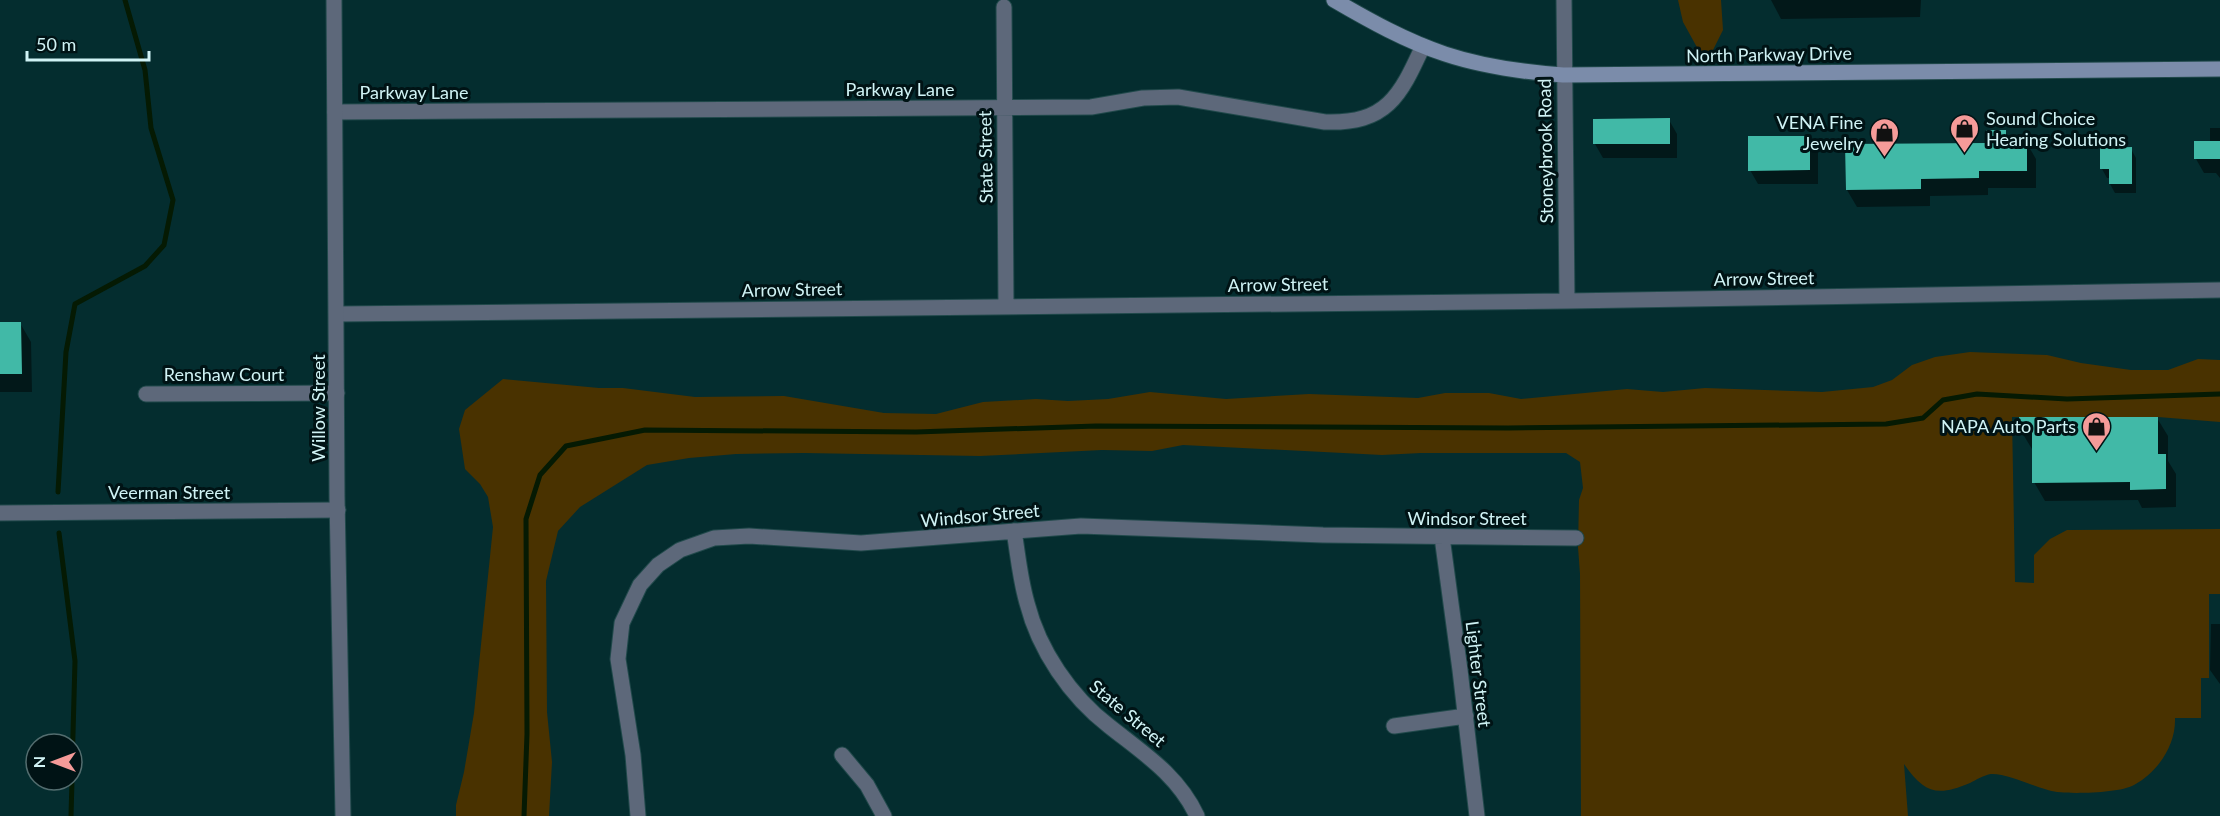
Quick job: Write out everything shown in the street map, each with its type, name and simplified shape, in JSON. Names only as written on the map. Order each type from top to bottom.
[{"type":"main road","name":"North Parkway Drive","points":[[1334,0],[1380,26],[1446,54],[1495,67],[1563,75],[2220,69]]},
{"type":"street","name":"Willow Street","points":[[334,0],[343,816]]},
{"type":"street","name":"Stoneybrook Road","points":[[1563,0],[1567,301]]},
{"type":"street","name":"State Street","points":[[1004,7],[1006,306]]},
{"type":"street","name":"Parkway Lane","points":[[335,112],[1091,106],[1165,96],[1341,123],[1362,119],[1394,99],[1401,92],[1423,46]]},
{"type":"street","name":"Arrow Street","points":[[337,314],[1567,301],[2220,290]]},
{"type":"street","name":"Renshaw Court","points":[[146,394],[337,393]]},
{"type":"street","name":"Veerman Street","points":[[0,513],[338,510]]},
{"type":"street","name":"Windsor Street","points":[[638,816],[633,755],[621,687],[618,650],[627,610],[640,585],[658,565],[686,548],[714,538],[749,536],[861,543],[1081,526],[1323,535],[1576,538]]},
{"type":"street","name":"State Street","points":[[1014,531],[1027,604],[1039,635],[1056,667],[1086,706],[1158,764],[1179,788],[1197,816]]},
{"type":"street","name":"Lighter Street","points":[[1442,537],[1477,816]]},
{"type":"street","points":[[1394,726],[1466,716]]},
{"type":"street","points":[[842,755],[867,785],[884,816]]},
{"type":"shaded area","points":[[1678,0],[1721,0],[1723,30],[1712,52],[1699,51],[1683,22]]},
{"type":"shaded area","points":[[1970,352],[2047,355],[2081,363],[2131,370],[2168,370],[2198,359],[2220,360],[2220,422],[2158,417],[2012,417],[2015,582],[2034,583],[2034,555],[2050,539],[2067,530],[2220,529],[2220,594],[2209,594],[2209,678],[2201,678],[2201,718],[2175,718],[2175,728],[2164,757],[2151,773],[2127,788],[2097,792],[2057,792],[2006,776],[1991,774],[1959,787],[1940,791],[1932,790],[1918,781],[1904,764],[1908,816],[1581,816],[1578,547],[1579,500],[1583,488],[1580,462],[1566,453],[1382,455],[1183,445],[1152,451],[1102,450],[980,456],[736,454],[647,465],[580,507],[558,531],[546,581],[547,712],[552,762],[549,816],[456,816],[456,805],[474,713],[493,527],[488,497],[480,484],[465,469],[459,429],[465,410],[503,379],[623,388],[695,397],[784,396],[884,413],[936,414],[983,402],[1108,399],[1150,392],[1226,399],[1309,394],[1418,398],[1445,393],[1489,393],[1521,399],[1627,389],[1663,392],[1705,388],[1822,392],[1873,387],[1892,380],[1912,365],[1935,357]]},
{"type":"building","points":[[1670,118],[1670,144],[1593,144],[1593,119]]},
{"type":"building","points":[[1986,130],[2006,130],[2006,141],[2027,140],[2027,171],[1979,171],[1979,178],[1921,179],[1921,189],[1846,190],[1845,144],[1986,143]]},
{"type":"building","points":[[1748,136],[1810,136],[1810,170],[1748,171]]},
{"type":"building","points":[[2194,141],[2220,141],[2220,159],[2194,159]]},
{"type":"building","points":[[2132,147],[2132,184],[2109,184],[2109,169],[2100,169],[2100,148]]},
{"type":"building","points":[[0,322],[21,322],[22,374],[0,374]]},
{"type":"building","points":[[2019,417],[2158,417],[2158,454],[2166,454],[2166,489],[2130,490],[2130,482],[2032,483],[2032,431],[2019,431]]},
{"type":"waterway","points":[[58,492],[66,352],[75,304],[145,266],[164,245],[173,200],[151,128],[145,70],[125,0]]},
{"type":"waterway","points":[[524,816],[527,734],[526,519],[540,475],[566,446],[645,430],[916,432],[1096,426],[1508,428],[1886,424],[1923,418],[1943,400],[1977,394],[2067,399],[2220,394]]},
{"type":"waterway","points":[[59,533],[75,661],[73,732]]},
{"type":"waterway","points":[[71,816],[72,792]]},
{"type":"place","name":"Sound Choice Hearing Solutions","points":[[1965,154]]},
{"type":"place","name":"VENA Fine Jewelry","points":[[1884,158]]},
{"type":"place","name":"NAPA Auto Parts","points":[[2097,452]]}]
